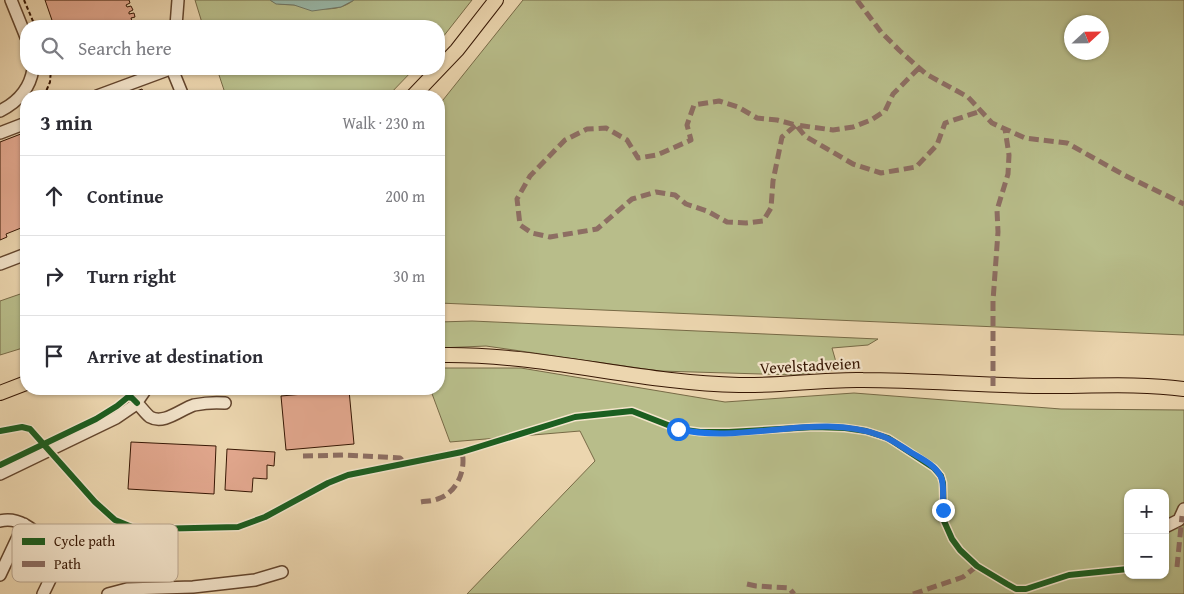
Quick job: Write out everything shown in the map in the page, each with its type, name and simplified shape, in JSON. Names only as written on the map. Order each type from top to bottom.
[{"type":"main road","points":[[445,63],[496,0]]},
{"type":"main road","points":[[419,90],[433,75]]},
{"type":"main road","name":"Vevelstadveien","points":[[445,355],[530,359],[662,380],[710,384],[765,385],[864,380],[993,386],[1154,387],[1184,389]]},
{"type":"main road","points":[[0,393],[20,385]]},
{"type":"street","points":[[11,0],[20,22]]},
{"type":"street","points":[[176,20],[178,0]]},
{"type":"street","points":[[25,90],[32,75]]},
{"type":"street","points":[[113,90],[155,75]]},
{"type":"street","points":[[173,75],[180,90]]},
{"type":"street","points":[[0,110],[20,97]]},
{"type":"street","points":[[0,133],[20,125]]},
{"type":"street","points":[[0,264],[20,256]]},
{"type":"street","points":[[0,474],[131,410],[142,395]]},
{"type":"street","points":[[137,403],[151,418],[160,419],[170,417],[181,410],[195,405],[210,402],[225,403]]},
{"type":"street","points":[[1169,525],[1179,520],[1184,509]]},
{"type":"street","points":[[0,521],[14,520],[24,524]]},
{"type":"street","points":[[0,575],[12,550]]},
{"type":"street","points":[[108,594],[127,589],[193,587],[255,580],[282,572]]},
{"type":"street","points":[[43,594],[49,582]]},
{"type":"path","points":[[24,0],[33,20]]},
{"type":"path","points":[[47,90],[51,75]]},
{"type":"green space","points":[[195,0],[270,0],[280,4],[333,9],[354,0],[472,0],[445,34],[445,20],[201,20]]},
{"type":"green space","points":[[523,0],[1184,0],[1184,335],[445,303],[445,98]]},
{"type":"green space","points":[[219,75],[408,75],[394,90],[224,90]]},
{"type":"green space","points":[[20,294],[20,349],[0,355],[0,301]]},
{"type":"green space","points":[[472,321],[878,339],[868,345],[832,348],[838,369],[796,375],[659,371],[486,346],[445,348],[445,322]]},
{"type":"green space","points":[[445,368],[521,368],[725,402],[854,393],[1061,409],[1184,410],[1184,594],[467,594],[595,461],[580,431],[450,442],[432,395],[445,395]]},
{"type":"shaded area","points":[[270,0],[354,0],[341,7],[312,11],[294,5],[276,4]]},
{"type":"building","points":[[45,0],[129,0],[130,3],[126,5],[127,7],[131,6],[133,10],[129,14],[134,13],[135,17],[131,18],[132,20],[52,20]]},
{"type":"building","points":[[20,134],[20,228],[6,234],[7,237],[0,240],[0,142]]},
{"type":"building","points":[[349,395],[354,444],[286,450],[281,396]]},
{"type":"building","points":[[131,442],[216,446],[214,494],[128,489]]},
{"type":"building","points":[[227,449],[275,452],[274,466],[267,465],[267,479],[253,478],[252,492],[225,490]]},
{"type":"marked path","points":[[857,0],[881,32],[900,51],[926,74],[968,97],[992,123],[1025,138],[1067,143],[1124,175],[1184,204]]},
{"type":"marked path","points":[[919,68],[893,94],[885,111],[871,120],[853,127],[833,130],[796,125],[782,137],[773,181],[771,208],[763,221],[746,223],[727,222],[707,211],[686,204],[675,195],[656,192],[632,199],[597,229],[550,237],[532,233],[520,225],[517,199],[530,176],[565,140],[587,129],[606,128],[627,140],[638,158],[657,155],[691,140],[687,125],[694,105],[719,101],[738,107],[757,118],[777,120],[796,125],[805,136],[853,164],[881,173],[916,167],[937,145],[945,123],[981,111]]},
{"type":"marked path","points":[[993,386],[993,301],[998,232],[997,210],[1008,174],[1009,155],[1005,129]]},
{"type":"marked path","points":[[421,502],[438,499],[452,490],[462,472],[462,452]]},
{"type":"marked path","points":[[303,456],[345,455],[400,458],[403,461]]},
{"type":"marked path","points":[[1177,567],[1182,516]]},
{"type":"marked path","points":[[913,594],[963,577],[977,566]]},
{"type":"marked path","points":[[747,584],[789,588],[794,594]]},
{"type":"cycle path","points":[[0,465],[96,419],[128,397],[137,403]]},
{"type":"cycle path","points":[[178,528],[238,527],[265,517],[328,483],[348,475],[462,452],[575,417],[632,411],[678,429],[700,432],[815,427],[866,431],[888,438],[934,468],[941,476],[943,483],[944,521],[952,539],[960,550],[977,566],[1016,589],[1026,589],[1069,575],[1124,569]]},
{"type":"cycle path","points":[[0,431],[22,427],[30,429],[95,502],[115,520],[125,524]]},
{"type":"route","points":[[678,429],[730,432],[835,427],[857,429],[881,435],[896,442],[937,470],[943,483],[943,510]]}]
